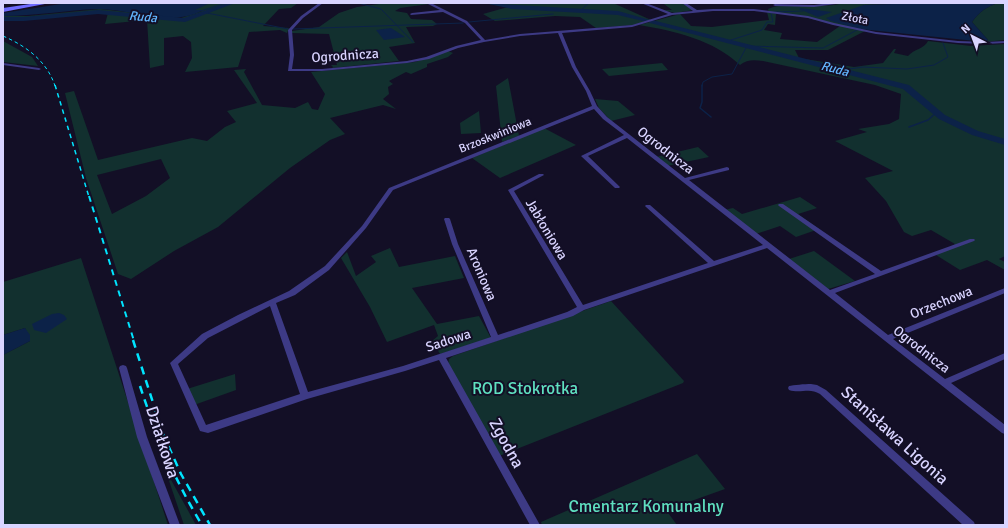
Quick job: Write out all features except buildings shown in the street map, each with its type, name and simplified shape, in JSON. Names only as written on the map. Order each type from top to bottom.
[{"type":"main road","points":[[3,10],[47,3]]},
{"type":"street","name":"Ogrodnicza","points":[[321,3],[302,17],[290,30],[292,55],[290,70],[322,70],[418,60],[447,50],[484,41],[520,35],[560,32],[574,67],[588,91],[595,107],[605,118],[767,246],[829,292],[1005,430]]},
{"type":"street","points":[[428,3],[466,22],[484,41]]},
{"type":"street","points":[[643,3],[672,14]]},
{"type":"street","points":[[684,3],[696,10]]},
{"type":"street","points":[[763,11],[774,4],[814,6],[841,3]]},
{"type":"street","name":"Złota","points":[[560,32],[632,26],[672,14],[696,10],[736,9],[808,17],[876,33],[958,42],[1005,42]]},
{"type":"street","points":[[412,14],[444,10]]},
{"type":"street","points":[[3,64],[39,70]]},
{"type":"street","name":"Brzoskwiniowa","points":[[174,363],[205,336],[292,293],[327,268],[364,227],[391,189],[595,107]]},
{"type":"street","points":[[617,187],[584,156],[627,136]]},
{"type":"street","points":[[683,180],[727,169]]},
{"type":"street","name":"Jabłoniowa","points":[[541,175],[511,190],[581,308]]},
{"type":"street","points":[[780,205],[880,274]]},
{"type":"street","points":[[648,206],[712,264]]},
{"type":"street","name":"Aroniowa","points":[[448,219],[455,244],[496,339]]},
{"type":"street","points":[[829,292],[972,240]]},
{"type":"street","name":"Sadowa","points":[[174,363],[203,428],[208,428],[305,396],[405,368],[496,339],[570,314],[581,308],[767,246]]},
{"type":"street","name":"Orzechowa","points":[[887,338],[1005,290]]},
{"type":"street","points":[[272,302],[305,396]]},
{"type":"street","points":[[944,383],[1005,356]]},
{"type":"street","name":"Zgodna","points":[[440,357],[535,525]]},
{"type":"street","name":"Działkowa","points":[[123,368],[142,437],[175,525]]},
{"type":"street","name":"Stanisława Ligonia","points":[[792,388],[798,389],[810,386],[820,389],[970,525]]},
{"type":"green space","points":[[207,3],[298,3],[291,8],[279,9],[263,26],[289,28],[287,33],[280,30],[249,32],[238,67],[185,72],[192,58],[191,42],[183,36],[164,38],[164,65],[150,68],[147,20],[105,24],[108,13],[99,12],[25,20],[3,20],[3,16],[28,16],[100,9],[181,18],[202,11],[194,10]]},
{"type":"green space","points":[[386,3],[429,4],[400,8],[395,11],[407,13],[411,19],[432,20],[437,24],[433,26],[406,27],[415,43],[389,47],[399,61],[332,68],[333,67],[331,65],[337,65],[329,34],[292,33],[292,31],[319,27],[339,13],[357,7]]},
{"type":"green space","points":[[483,3],[613,3],[651,20],[633,25],[596,28],[580,17],[555,16],[495,21],[483,14],[508,7]]},
{"type":"green space","points":[[683,3],[693,10],[675,13],[663,10],[672,10],[664,4]]},
{"type":"green space","points":[[843,3],[921,3],[864,5],[860,28],[865,31],[828,50],[795,50],[799,58],[854,67],[883,63],[894,49],[896,49],[894,53],[908,56],[924,46],[928,41],[971,46],[1005,44],[1005,256],[999,259],[1005,262],[1005,270],[987,260],[960,270],[936,255],[955,244],[931,230],[912,236],[904,232],[886,201],[865,178],[893,171],[835,141],[867,132],[858,129],[889,124],[899,119],[901,94],[875,85],[763,61],[748,61],[740,65],[729,56],[706,43],[667,30],[639,25],[680,14],[691,26],[712,27],[769,20],[767,12],[776,14],[775,25],[768,24],[764,30],[782,33],[780,39],[817,42],[840,26],[800,16],[769,12],[768,9],[784,5],[824,6]]},
{"type":"green space","points":[[998,3],[1005,3],[1005,40],[985,42],[988,40],[972,22],[983,10]]},
{"type":"green space","points":[[3,41],[32,57],[38,66],[3,62]]},
{"type":"green space","points":[[448,51],[453,53],[448,57],[427,64],[427,67],[411,74],[406,72],[389,81],[393,84],[388,87],[389,94],[383,99],[396,109],[383,105],[330,118],[345,134],[330,140],[290,168],[218,227],[174,251],[131,279],[118,274],[86,178],[65,93],[74,91],[98,160],[192,138],[207,141],[225,127],[236,122],[227,111],[257,103],[234,70],[246,69],[244,72],[262,105],[295,108],[308,102],[312,109],[318,110],[325,94],[311,72],[415,62]],"holes":[[[161,159],[170,178],[146,196],[112,214],[97,175]]]},
{"type":"green space","points":[[662,63],[668,70],[609,76],[602,69]]},
{"type":"green space","points":[[508,78],[519,136],[502,142],[496,86]]},
{"type":"green space","points":[[595,99],[618,101],[635,115],[611,121],[599,108]]},
{"type":"green space","points":[[479,111],[481,133],[461,134],[460,123]]},
{"type":"green space","points":[[544,128],[576,145],[500,178],[472,158]]},
{"type":"green space","points":[[698,147],[709,157],[667,166],[656,157]]},
{"type":"green space","points":[[800,197],[817,208],[798,214],[819,229],[796,237],[780,226],[756,234],[724,210],[733,208],[742,214]]},
{"type":"green space","points":[[390,248],[399,267],[455,256],[464,278],[412,288],[437,324],[479,316],[491,338],[440,354],[432,341],[438,336],[434,325],[387,342],[370,307],[341,258],[347,252],[356,276],[376,262],[371,256]]},
{"type":"green space","points":[[814,251],[855,281],[828,289],[789,259]]},
{"type":"green space","points":[[81,258],[168,525],[3,525],[3,355],[30,341],[25,328],[3,335],[3,282]]},
{"type":"green space","name":"ROD Stokrotka","points":[[611,301],[684,381],[683,383],[499,456],[448,364],[449,359],[453,356]]},
{"type":"green space","points":[[235,374],[236,390],[194,405],[187,389]]},
{"type":"green space","name":"Cmentarz Komunalny","points":[[697,454],[725,489],[666,510],[677,525],[542,525],[541,522]]},
{"type":"green space","points":[[165,469],[196,525],[184,525]]},
{"type":"water","points":[[67,3],[208,4],[195,10],[203,10],[191,15],[165,18],[98,9],[3,16],[3,13]]},
{"type":"water","points":[[998,3],[983,10],[972,22],[988,40],[985,42],[860,29],[831,21],[826,18],[864,5]]},
{"type":"water","points":[[799,9],[832,12],[818,17]]},
{"type":"water","points":[[391,28],[405,37],[384,40],[376,30]]},
{"type":"water","points":[[59,313],[64,315],[67,319],[46,333],[34,330],[32,324],[52,314]]},
{"type":"water","points":[[25,328],[30,335],[30,341],[3,355],[3,335]]},
{"type":"waterway","name":"Ruda","points":[[201,11],[225,3]]},
{"type":"waterway","name":"Ruda","points":[[3,19],[24,19],[98,12],[185,20],[232,3]]},
{"type":"waterway","points":[[358,3],[381,9],[397,25]]},
{"type":"waterway","name":"Ruda","points":[[487,3],[512,7],[618,13],[647,20]]},
{"type":"waterway","points":[[580,11],[589,3]]},
{"type":"waterway","points":[[774,12],[803,11]]},
{"type":"waterway","points":[[207,13],[288,29]]},
{"type":"waterway","points":[[728,41],[762,30],[767,22],[773,22],[771,13]]},
{"type":"waterway","points":[[469,22],[553,14]]},
{"type":"waterway","name":"Ruda","points":[[652,22],[906,87],[942,117],[975,133],[1005,142]]},
{"type":"waterway","points":[[397,25],[463,23]]},
{"type":"waterway","points":[[293,29],[397,25]]},
{"type":"waterway","points":[[397,25],[413,42]]},
{"type":"waterway","points":[[702,86],[703,82],[712,77],[732,74],[747,46],[823,48],[857,30]]},
{"type":"waterway","points":[[843,70],[863,67],[907,69],[934,65],[948,57],[943,43]]},
{"type":"waterway","points":[[702,86],[702,102],[700,108],[711,117]]},
{"type":"waterway","points":[[909,127],[928,120],[937,112]]},
{"type":"railway","points":[[3,36],[35,55],[47,69],[55,86]]},
{"type":"railway","points":[[55,85],[89,197]]},
{"type":"railway","points":[[89,196],[134,341]]},
{"type":"railway","points":[[133,340],[163,434],[181,474],[210,525]]},
{"type":"railway","points":[[140,386],[175,475],[202,525]]}]
